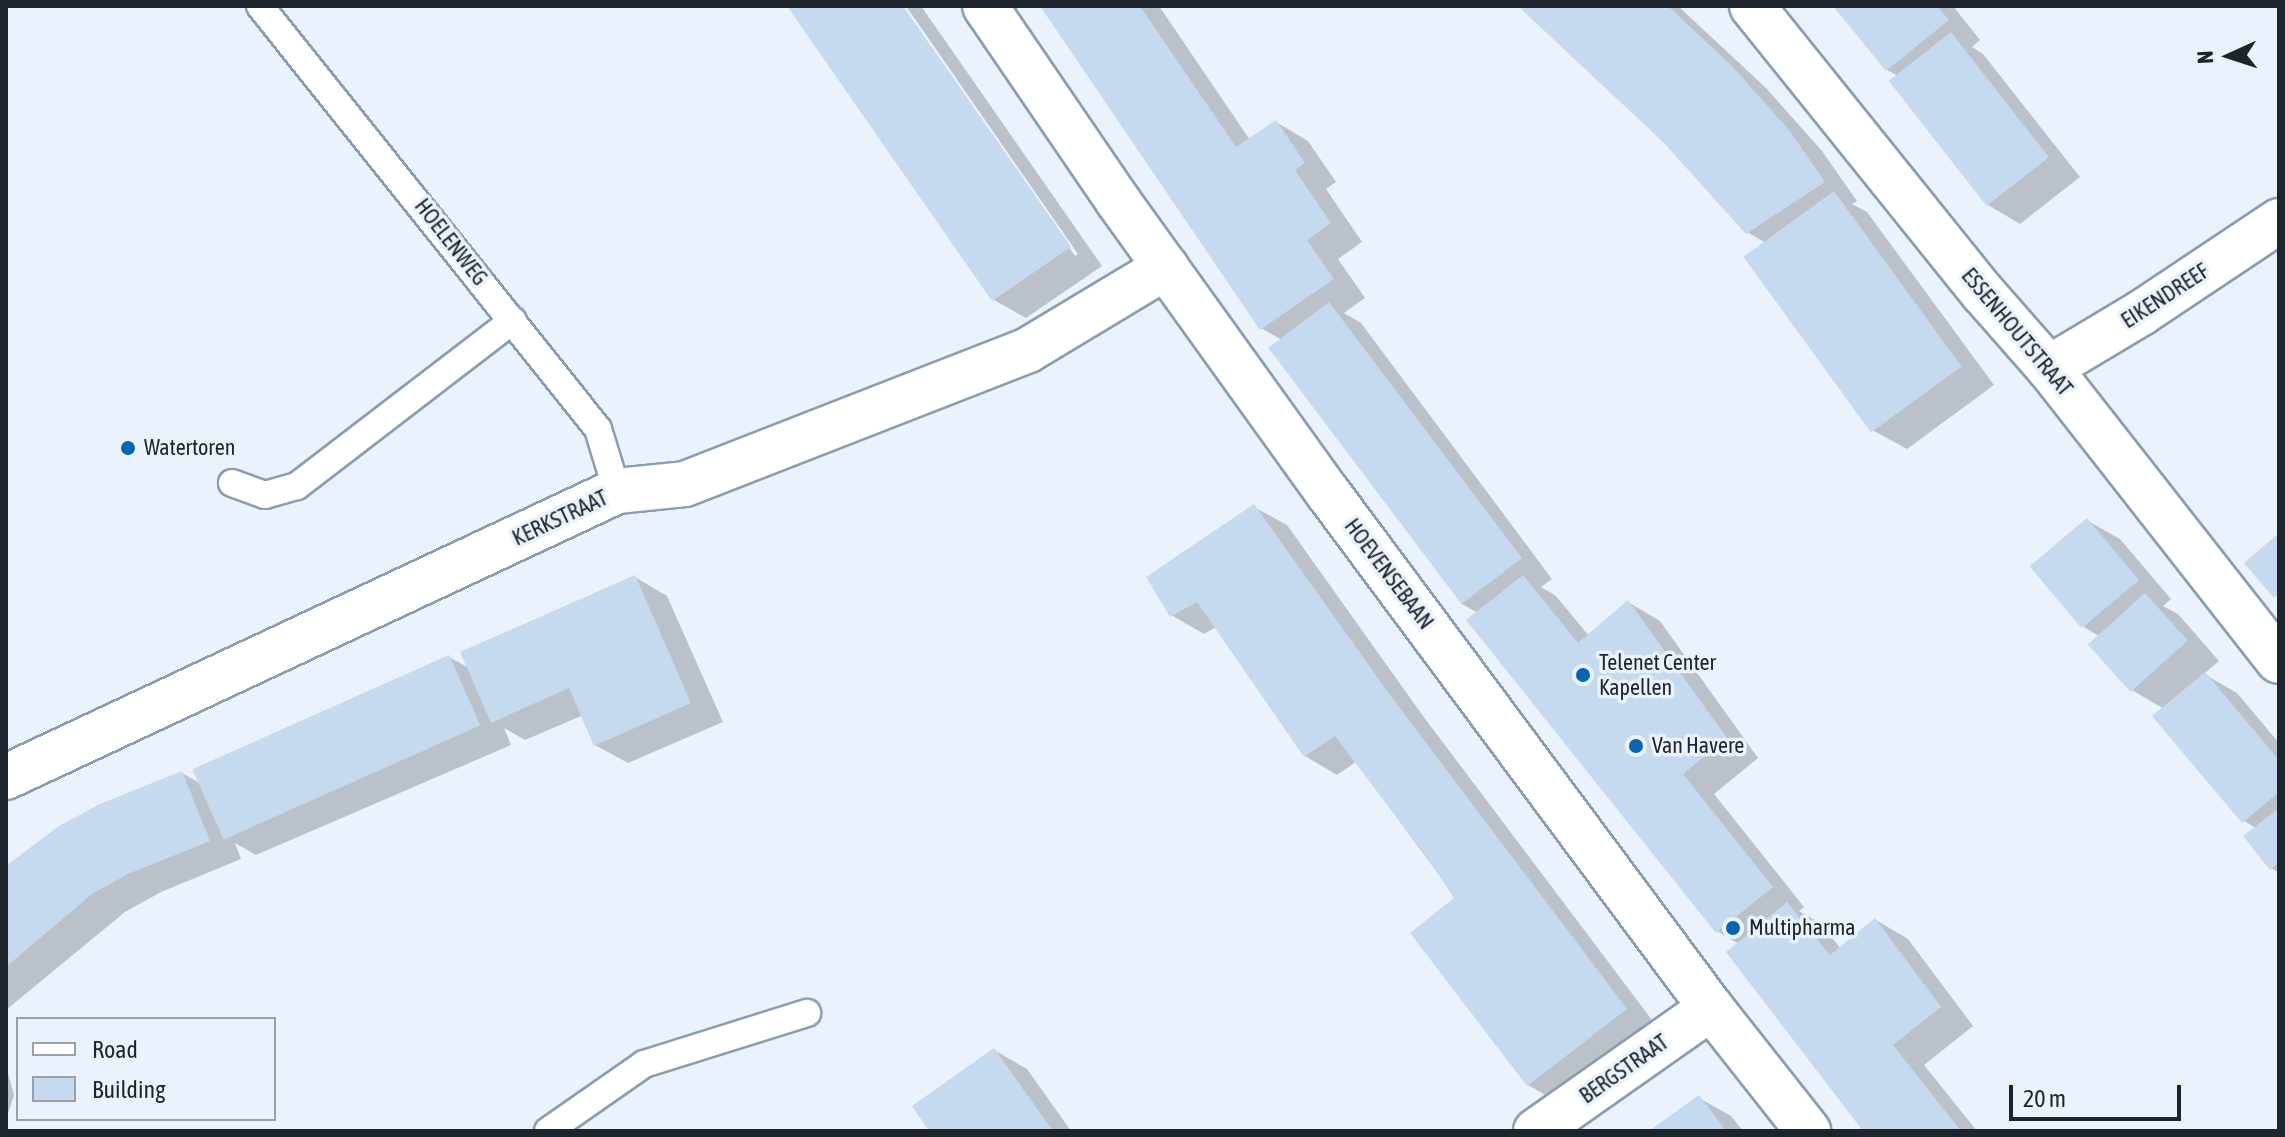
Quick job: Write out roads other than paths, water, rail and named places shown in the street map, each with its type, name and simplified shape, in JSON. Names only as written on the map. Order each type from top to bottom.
[{"type":"street","name":"HOEVENSEBAAN","points":[[985,6],[1166,267],[1337,505],[1711,1008],[1808,1131]]},
{"type":"street","name":"ESSENHOUTSTRAAT","points":[[1752,6],[1983,293],[2049,368],[2279,661]]},
{"type":"street","name":"EIKENDREEF","points":[[2049,368],[2141,313],[2279,221]]},
{"type":"street","name":"KERKSTRAAT","points":[[6,777],[617,491],[685,484],[1028,350],[1166,267]]},
{"type":"street","name":"BERGSTRAAT","points":[[1536,1131],[1711,1008]]},
{"type":"lane","name":"HOELENWEG","points":[[260,6],[598,429],[617,491]]},
{"type":"lane","points":[[232,483],[265,495],[297,486],[513,320]]},
{"type":"lane","points":[[548,1131],[644,1064],[807,1013]]},
{"type":"place","name":"Watertoren","points":[[128,448]]},
{"type":"place","name":"Telenet Center Kapellen","points":[[1583,675]]},
{"type":"place","name":"Van Havere","points":[[1636,746]]},
{"type":"place","name":"Multipharma","points":[[1733,928]]}]
